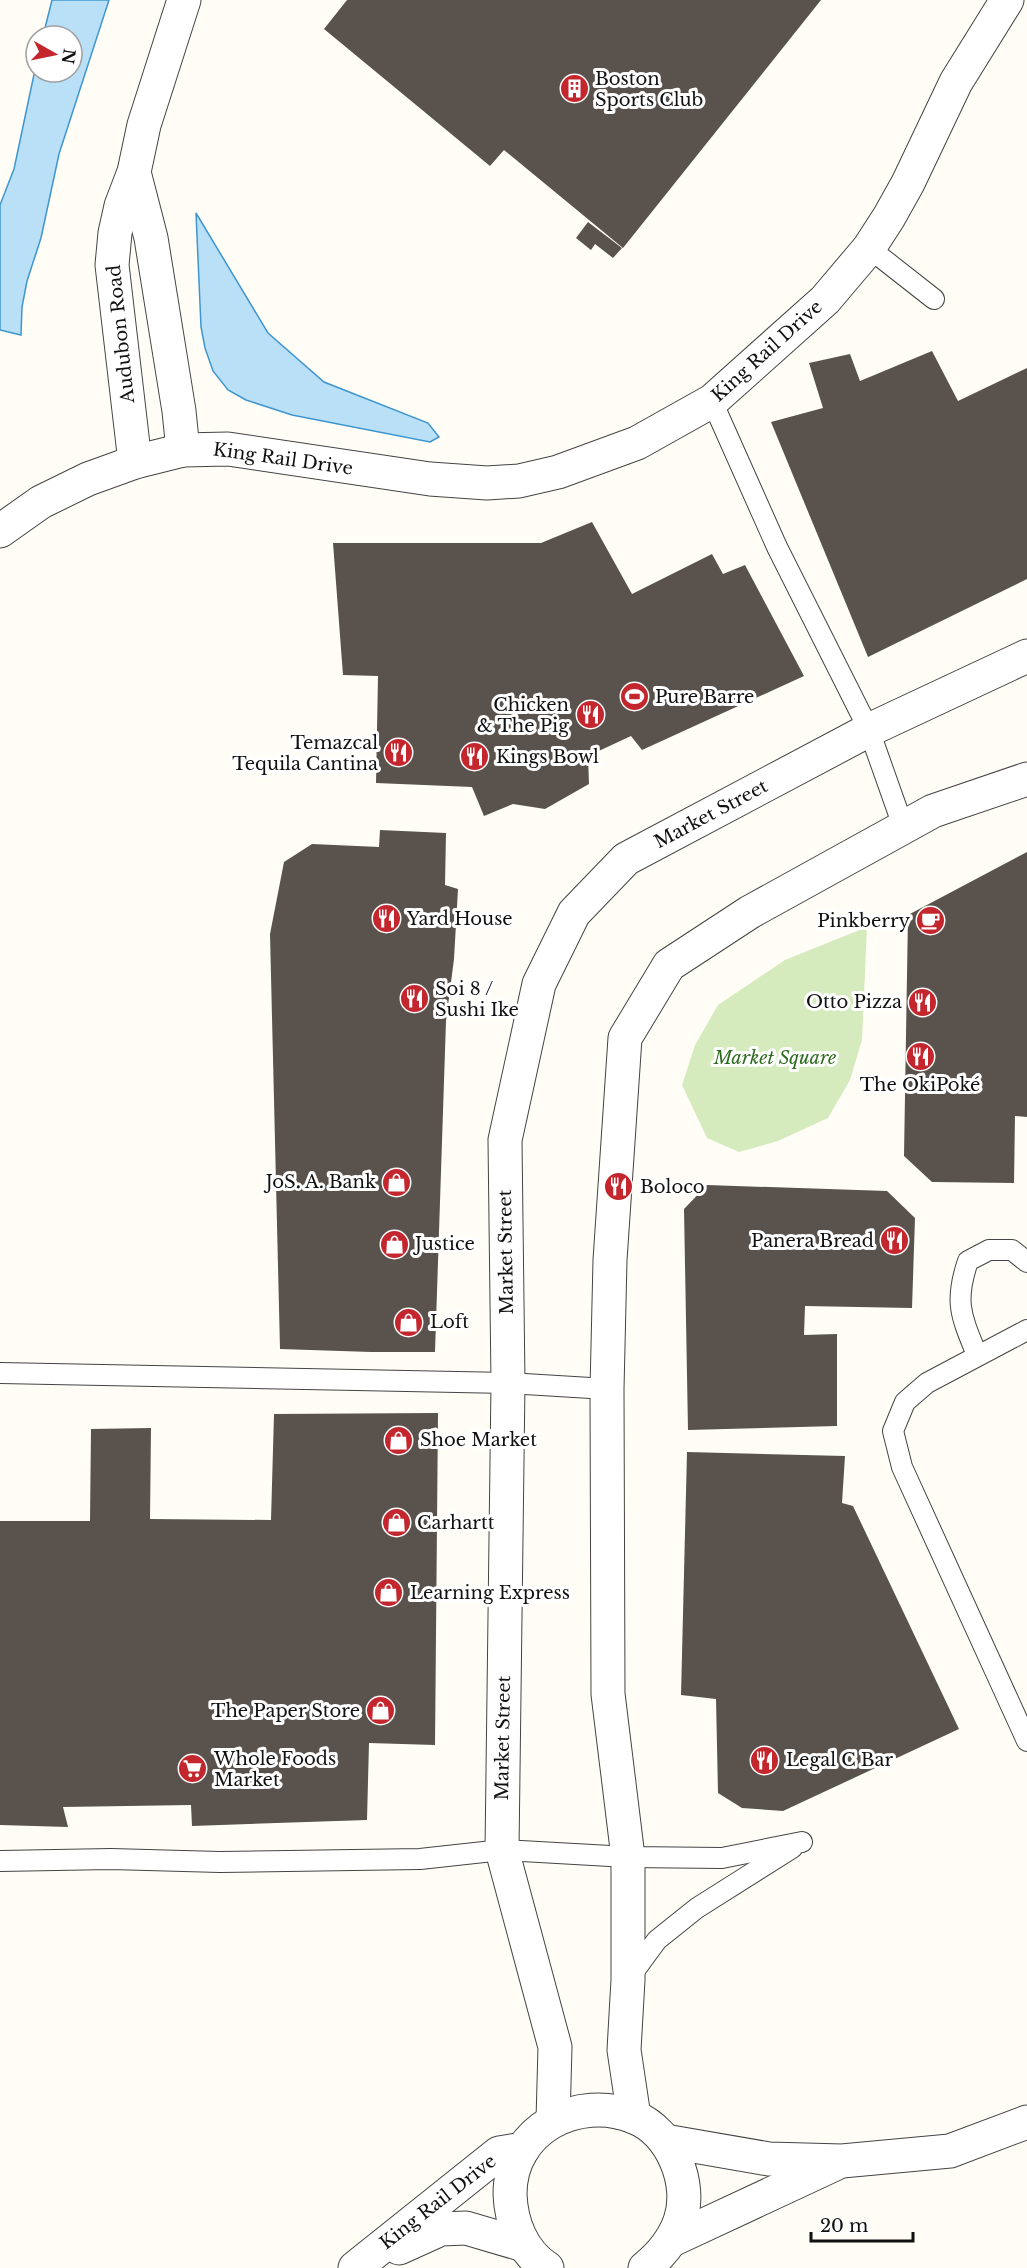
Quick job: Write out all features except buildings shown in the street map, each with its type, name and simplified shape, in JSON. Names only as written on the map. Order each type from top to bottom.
[{"type":"street","name":"Audubon Road","points":[[135,462],[112,265],[115,233],[121,207],[134,172],[144,125],[184,0]]},
{"type":"street","name":"King Rail Drive","points":[[0,531],[41,502],[87,478],[135,462],[183,450],[228,449],[430,479],[488,483],[519,481],[558,472],[637,443],[712,401],[825,300],[869,248],[908,183],[956,82],[1007,0]]},
{"type":"street","name":"Audubon Road","points":[[134,172],[151,238],[179,411],[183,450]]},
{"type":"street","name":"Market Street","points":[[553,2120],[555,2047],[502,1850],[508,1383],[505,1140],[539,984],[574,913],[626,859],[869,730],[1027,656]]},
{"type":"street","points":[[634,2117],[624,2050],[628,1980],[628,1857],[608,1694],[607,1389],[610,1260],[625,1038],[669,965],[750,912],[933,811],[1027,779]]},
{"type":"street","points":[[538,2261],[510,2214],[510,2180],[523,2148],[536,2132],[553,2120],[593,2109],[634,2117],[651,2127],[665,2141],[675,2158],[681,2176],[684,2196],[681,2219],[672,2240],[658,2258],[645,2268]]},
{"type":"street","points":[[665,2141],[769,2159],[842,2161],[950,2151],[1027,2122]]},
{"type":"street","name":"King Rail Drive","points":[[356,2266],[500,2153],[523,2148]]},
{"type":"street","points":[[672,2240],[842,2161]]},
{"type":"street","name":"King Rail Drive","points":[[356,2266],[441,2229],[466,2228],[538,2261]]},
{"type":"lane","points":[[869,248],[934,299]]},
{"type":"lane","points":[[712,401],[782,558],[869,730],[904,829]]},
{"type":"lane","points":[[977,1354],[962,1318],[961,1281],[968,1261],[989,1250],[1012,1250],[1027,1262]]},
{"type":"lane","points":[[1027,1330],[977,1354],[927,1383],[905,1402],[893,1431],[902,1467],[1027,1741]]},
{"type":"lane","points":[[0,1372],[508,1383],[607,1389]]},
{"type":"lane","points":[[0,1861],[111,1859],[220,1862],[420,1859],[502,1850],[628,1857],[722,1858],[802,1842],[697,1908],[657,1940],[628,1980]]},
{"type":"green space","name":"Market Square","points":[[867,927],[862,1040],[850,1080],[828,1118],[778,1141],[739,1152],[707,1138],[682,1085],[695,1045],[718,1005],[785,960]]},
{"type":"water","points":[[52,0],[109,0],[84,77],[84,24],[46,24]]},
{"type":"water","points":[[32,84],[82,84],[59,154],[41,238],[27,281],[22,307],[21,335],[0,330],[0,205],[14,169]]},
{"type":"water","points":[[196,213],[268,333],[324,382],[428,423],[439,437],[430,442],[292,415],[246,400],[228,390],[213,371],[201,327]]},
{"type":"place","name":"Boston Sports Club","points":[[574,89]]},
{"type":"place","name":"Pure Barre","points":[[634,697]]},
{"type":"place","name":"Chicken & The Pig","points":[[590,715]]},
{"type":"place","name":"Temazcal Tequila Cantina","points":[[399,753]]},
{"type":"place","name":"Kings Bowl","points":[[475,757]]},
{"type":"place","name":"Yard House","points":[[386,919]]},
{"type":"place","name":"Pinkberry","points":[[931,921]]},
{"type":"place","name":"Soi 8 / Sushi Ike","points":[[414,999]]},
{"type":"place","name":"Otto Pizza","points":[[923,1002]]},
{"type":"place","name":"The OkiPoké","points":[[920,1056]]},
{"type":"place","name":"JoS. A. Bank","points":[[397,1182]]},
{"type":"place","name":"Boloco","points":[[619,1187]]},
{"type":"place","name":"Panera Bread","points":[[895,1241]]},
{"type":"place","name":"Justice","points":[[394,1244]]},
{"type":"place","name":"Loft","points":[[409,1322]]},
{"type":"place","name":"Shoe Market","points":[[399,1440]]},
{"type":"place","name":"Carhartt","points":[[396,1523]]},
{"type":"place","name":"Learning Express","points":[[389,1593]]},
{"type":"place","name":"The Paper Store","points":[[381,1711]]},
{"type":"place","name":"Legal C Bar","points":[[765,1760]]},
{"type":"place","name":"Whole Foods Market","points":[[193,1769]]}]
